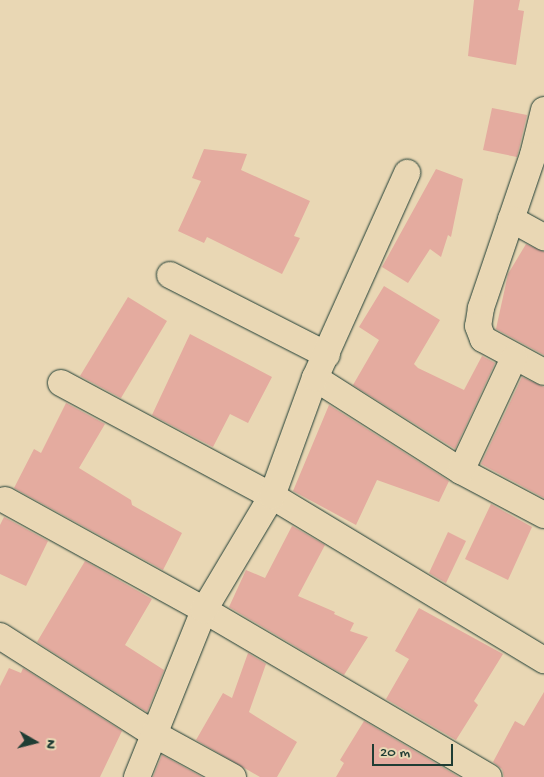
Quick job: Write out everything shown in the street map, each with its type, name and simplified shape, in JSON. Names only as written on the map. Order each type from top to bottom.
[{"type":"street","points":[[544,110],[539,157],[511,219],[481,308],[478,326],[484,339],[514,358],[544,372]]},
{"type":"street","points":[[137,777],[204,610],[272,496],[321,367],[407,173]]},
{"type":"street","points":[[511,219],[544,237]]},
{"type":"street","points":[[170,275],[321,367],[461,471],[544,515]]},
{"type":"street","points":[[461,471],[514,358]]},
{"type":"street","points":[[62,383],[272,496],[544,660]]},
{"type":"street","points":[[5,500],[204,610],[489,777]]},
{"type":"street","points":[[0,636],[154,734],[233,777]]},
{"type":"building","points":[[474,0],[520,0],[518,10],[524,11],[516,65],[468,56]]},
{"type":"building","points":[[492,108],[527,115],[517,157],[483,150]]},
{"type":"building","points":[[204,149],[247,154],[241,170],[310,201],[294,236],[300,238],[282,274],[207,237],[204,243],[178,231],[201,181],[192,178]]},
{"type":"building","points":[[436,169],[463,179],[451,237],[448,235],[441,257],[430,249],[408,283],[382,267]]},
{"type":"building","points":[[526,244],[544,252],[544,355],[496,329],[508,274]]},
{"type":"building","points":[[384,286],[440,320],[414,364],[418,368],[464,390],[482,356],[495,363],[455,449],[353,385],[379,340],[359,327]]},
{"type":"building","points":[[128,297],[167,321],[121,398],[80,376]]},
{"type":"building","points":[[190,334],[272,377],[248,423],[230,414],[213,447],[152,415]]},
{"type":"building","points":[[522,377],[544,387],[544,498],[481,464]]},
{"type":"building","points":[[66,403],[105,424],[79,468],[131,500],[132,505],[182,533],[163,570],[14,488],[34,449],[41,453]]},
{"type":"building","points":[[329,405],[449,481],[439,502],[377,480],[356,525],[293,491]]},
{"type":"building","points":[[491,504],[532,527],[508,580],[465,559]]},
{"type":"building","points":[[4,517],[48,541],[26,586],[0,574],[0,525]]},
{"type":"building","points":[[292,526],[325,545],[298,596],[335,612],[334,614],[354,623],[350,631],[368,637],[344,675],[229,607],[246,570],[265,578]]},
{"type":"building","points":[[448,532],[466,541],[446,583],[429,573]]},
{"type":"building","points":[[85,561],[152,599],[125,645],[164,670],[147,712],[37,642]]},
{"type":"building","points":[[419,608],[503,654],[474,701],[478,705],[456,740],[386,699],[409,659],[395,651]]},
{"type":"building","points":[[248,653],[266,664],[249,712],[297,742],[277,777],[260,777],[196,740],[223,693],[232,698]]},
{"type":"building","points":[[9,668],[21,673],[23,668],[122,731],[100,777],[0,777],[0,686]]},
{"type":"building","points":[[544,692],[544,777],[504,777],[502,769],[493,762],[515,721],[524,726]]},
{"type":"building","points":[[364,721],[459,777],[336,777],[344,763],[340,760]]},
{"type":"building","points":[[162,755],[202,777],[153,777]]}]
